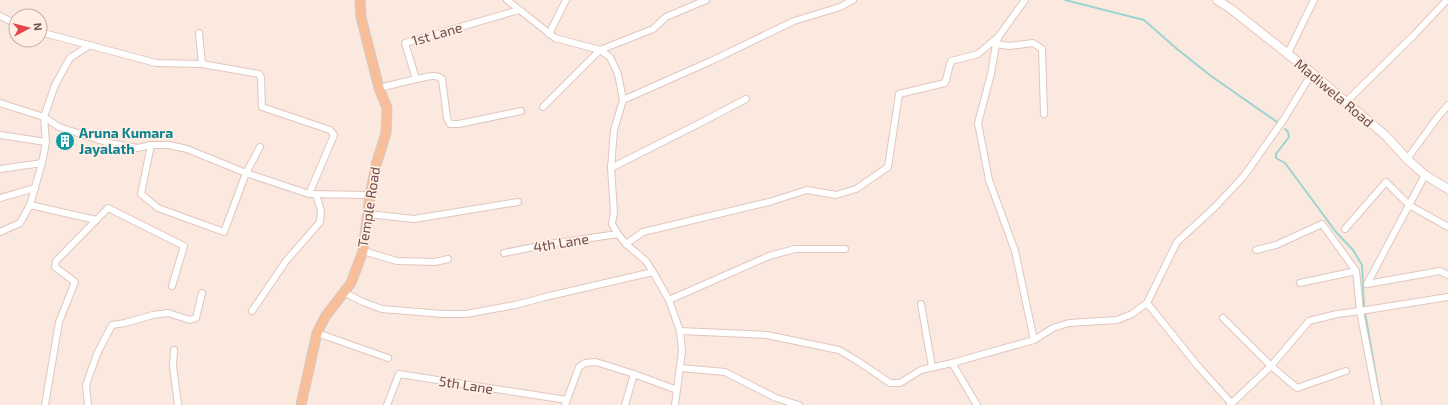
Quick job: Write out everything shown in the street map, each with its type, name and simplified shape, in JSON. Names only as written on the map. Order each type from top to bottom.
[{"type":"main road","name":"Temple Road","points":[[301,405],[317,333],[325,316],[351,283],[363,251],[370,195],[376,165],[386,133],[387,108],[379,88],[361,18],[360,0]]},
{"type":"main road","name":"Madiwela Road","points":[[1217,0],[1231,9],[1287,55],[1312,73],[1386,136],[1407,159],[1425,175],[1448,189]]},
{"type":"street","points":[[507,0],[555,38],[600,50],[610,57],[618,74],[623,100],[614,130],[611,168],[614,212],[612,224],[626,244],[646,261],[653,272],[669,300],[680,331],[682,351],[675,405]]},
{"type":"street","points":[[549,34],[566,2],[573,0]]},
{"type":"street","points":[[543,107],[600,50],[653,29],[666,17],[706,0]]},
{"type":"street","points":[[623,100],[711,61],[794,21],[840,7],[853,0]]},
{"type":"street","points":[[626,244],[643,232],[769,202],[807,190],[836,195],[856,189],[888,167],[899,94],[945,83],[951,61],[978,54],[999,36],[1025,0]]},
{"type":"street","points":[[1287,55],[1314,0]]},
{"type":"street","points":[[1346,102],[1414,36],[1447,0]]},
{"type":"street","name":"1st Lane","points":[[416,79],[405,43],[519,10]]},
{"type":"street","points":[[199,33],[202,64]]},
{"type":"street","points":[[48,34],[156,63],[202,64],[259,74],[261,77],[262,107],[330,130],[334,135],[309,194]]},
{"type":"street","points":[[999,36],[978,123],[989,180],[1015,251],[1034,340]]},
{"type":"street","points":[[996,44],[1009,46],[1033,44],[1042,49],[1044,114]]},
{"type":"street","points":[[0,232],[20,223],[30,206],[42,163],[46,142],[44,117],[55,85],[70,58],[90,46]]},
{"type":"street","points":[[680,331],[767,335],[839,350],[890,383],[900,383],[921,370],[1034,340],[1053,328],[1070,323],[1117,320],[1132,314],[1147,303],[1177,242],[1214,208],[1244,176],[1284,119],[1312,73]]},
{"type":"street","points":[[379,88],[416,79],[434,76],[440,77],[442,79],[447,118],[450,124],[459,124],[521,111]]},
{"type":"street","points":[[611,168],[704,122],[746,99]]},
{"type":"street","points":[[0,103],[44,117],[59,127],[109,143],[138,148],[151,145],[169,145],[187,149],[246,173],[309,194],[370,195]]},
{"type":"street","points":[[1407,159],[1448,105]]},
{"type":"street","points":[[0,135],[46,142]]},
{"type":"street","points":[[151,145],[141,194],[158,208],[224,232],[246,173],[260,147]]},
{"type":"street","points":[[0,169],[42,163]]},
{"type":"street","points":[[1425,175],[1367,284],[1440,271],[1448,275]]},
{"type":"street","points":[[1345,229],[1386,182],[1409,205],[1448,227]]},
{"type":"street","points":[[0,198],[34,188]]},
{"type":"street","points":[[252,310],[286,261],[320,222],[321,211],[316,194]]},
{"type":"street","points":[[368,214],[414,219],[518,202]]},
{"type":"street","points":[[30,206],[96,220]]},
{"type":"street","points":[[45,405],[59,322],[75,282],[55,267],[56,261],[108,208],[184,246],[172,286]]},
{"type":"street","points":[[1256,250],[1276,245],[1322,224],[1356,271],[1378,405]]},
{"type":"street","name":"4th Lane","points":[[504,253],[549,244],[618,234]]},
{"type":"street","points":[[669,300],[769,256],[795,249],[845,249]]},
{"type":"street","points":[[363,251],[397,261],[435,262],[448,259]]},
{"type":"street","points":[[1300,283],[1356,271]]},
{"type":"street","points":[[343,292],[382,309],[443,314],[466,314],[515,305],[653,272]]},
{"type":"street","points":[[88,405],[86,384],[97,354],[112,325],[125,324],[153,315],[168,313],[190,320],[196,318],[202,293]]},
{"type":"street","points":[[1147,303],[1197,365],[1231,404],[1271,366],[1309,321],[1336,314],[1448,297]]},
{"type":"street","points":[[921,304],[932,367]]},
{"type":"street","points":[[1223,318],[1271,366],[1297,388],[1346,371]]},
{"type":"street","points":[[317,333],[388,358]]},
{"type":"street","points":[[174,350],[173,366],[178,405]]},
{"type":"street","points":[[566,403],[579,368],[585,363],[596,362],[677,390]]},
{"type":"street","points":[[952,363],[976,405]]},
{"type":"street","points":[[680,368],[725,372],[776,398],[799,405]]},
{"type":"street","name":"5th Lane","points":[[387,405],[399,374],[566,403]]},
{"type":"street","points":[[625,405],[634,374]]},
{"type":"street","points":[[773,405],[776,398]]},
{"type":"waterway","points":[[1065,0],[1144,20],[1211,76],[1280,124]]},
{"type":"waterway","points":[[1285,129],[1288,132],[1289,137],[1276,154],[1276,158],[1285,163],[1336,232],[1353,250],[1362,265],[1364,307],[1381,405]]},
{"type":"place","name":"Aruna Kumara Jayalath","points":[[65,141]]}]
